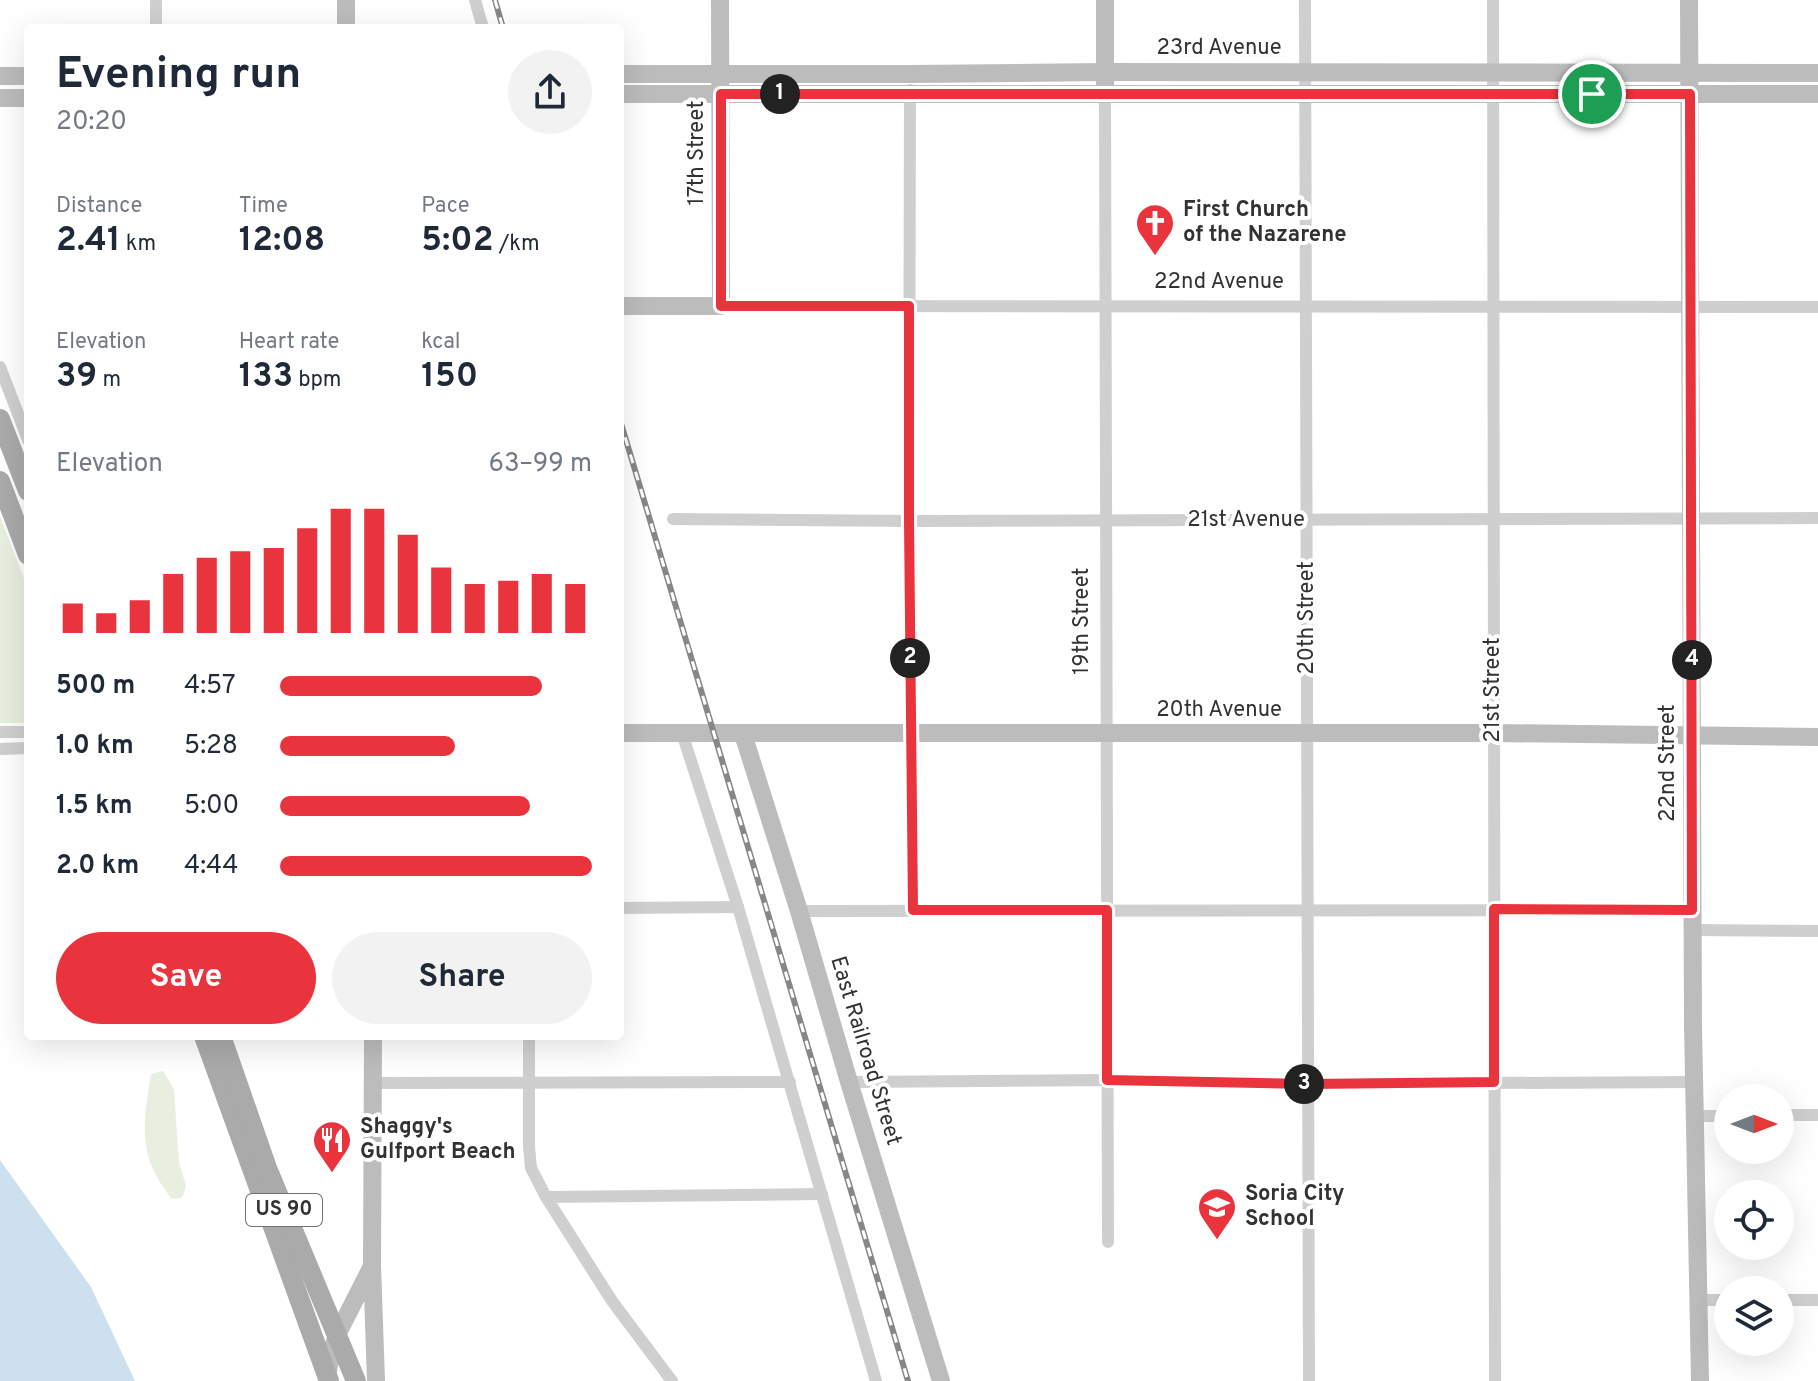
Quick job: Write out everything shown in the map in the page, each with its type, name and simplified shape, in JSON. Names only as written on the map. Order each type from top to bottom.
[{"type":"main road","points":[[0,419],[24,481]]},
{"type":"main road","points":[[0,481],[24,532]]},
{"type":"main road","name":"US 90","points":[[205,1040],[328,1379]]},
{"type":"main road","name":"US 90","points":[[222,1040],[267,1168],[356,1381]]},
{"type":"street","points":[[156,0],[156,24]]},
{"type":"street","points":[[346,0],[346,24]]},
{"type":"street","points":[[475,0],[482,24]]},
{"type":"street","name":"17th Street","points":[[720,0],[721,306]]},
{"type":"street","name":"19th Street","points":[[1105,0],[1108,1242]]},
{"type":"street","name":"20th Street","points":[[1305,0],[1309,1381]]},
{"type":"street","name":"21st Street","points":[[1493,0],[1495,1381]]},
{"type":"street","name":"22nd Street","points":[[1689,0],[1692,910],[1700,1381]]},
{"type":"street","name":"23rd Avenue","points":[[624,74],[1818,73]]},
{"type":"street","points":[[911,74],[909,521],[913,910]]},
{"type":"street","points":[[0,76],[24,76]]},
{"type":"street","name":"23rd Avenue","points":[[624,94],[1818,94]]},
{"type":"street","points":[[0,98],[24,98]]},
{"type":"street","name":"22nd Avenue","points":[[624,306],[1818,307]]},
{"type":"street","points":[[0,367],[24,430]]},
{"type":"street","name":"21st Avenue","points":[[673,519],[1818,518]]},
{"type":"street","points":[[0,732],[24,732]]},
{"type":"street","name":"20th Avenue","points":[[624,733],[1494,733],[1818,737]]},
{"type":"street","points":[[682,733],[738,907],[876,1381]]},
{"type":"street","name":"East Railroad Street","points":[[743,734],[941,1381]]},
{"type":"street","points":[[0,749],[24,748]]},
{"type":"street","points":[[624,908],[738,907]]},
{"type":"street","points":[[799,911],[1692,910]]},
{"type":"street","points":[[1693,930],[1818,931]]},
{"type":"street","points":[[373,1040],[372,1265],[376,1381]]},
{"type":"street","points":[[529,1040],[531,1168],[612,1301],[672,1381]]},
{"type":"street","points":[[374,1083],[790,1082]]},
{"type":"street","points":[[849,1082],[1694,1082]]},
{"type":"street","points":[[1794,1115],[1818,1115]]},
{"type":"street","points":[[1694,1116],[1714,1116]]},
{"type":"street","points":[[546,1197],[822,1194]]},
{"type":"street","points":[[328,1379],[337,1335],[372,1265]]},
{"type":"street","points":[[1697,1300],[1714,1300]]},
{"type":"street","points":[[1794,1300],[1818,1300]]},
{"type":"green space","points":[[0,516],[24,579],[24,723],[0,723]]},
{"type":"green space","points":[[163,1071],[174,1089],[179,1162],[186,1186],[182,1198],[171,1199],[156,1175],[146,1148],[145,1123],[151,1074]]},
{"type":"water","points":[[0,1160],[91,1287],[135,1381],[0,1381]]},
{"type":"railway","points":[[495,0],[502,24]]},
{"type":"railway","points":[[624,433],[908,1381]]},
{"type":"place","name":"First Church of the Nazarene","points":[[1155,257]]},
{"type":"place","name":"Shaggy's Gulfport Beach","points":[[332,1174]]},
{"type":"place","name":"Soria City School","points":[[1217,1241]]},
{"type":"route","points":[[721,94],[1592,94],[1690,94],[1692,910],[1494,909],[1494,1082],[1308,1084],[1107,1080],[1107,910],[913,910],[909,306],[721,306],[721,94]]}]
